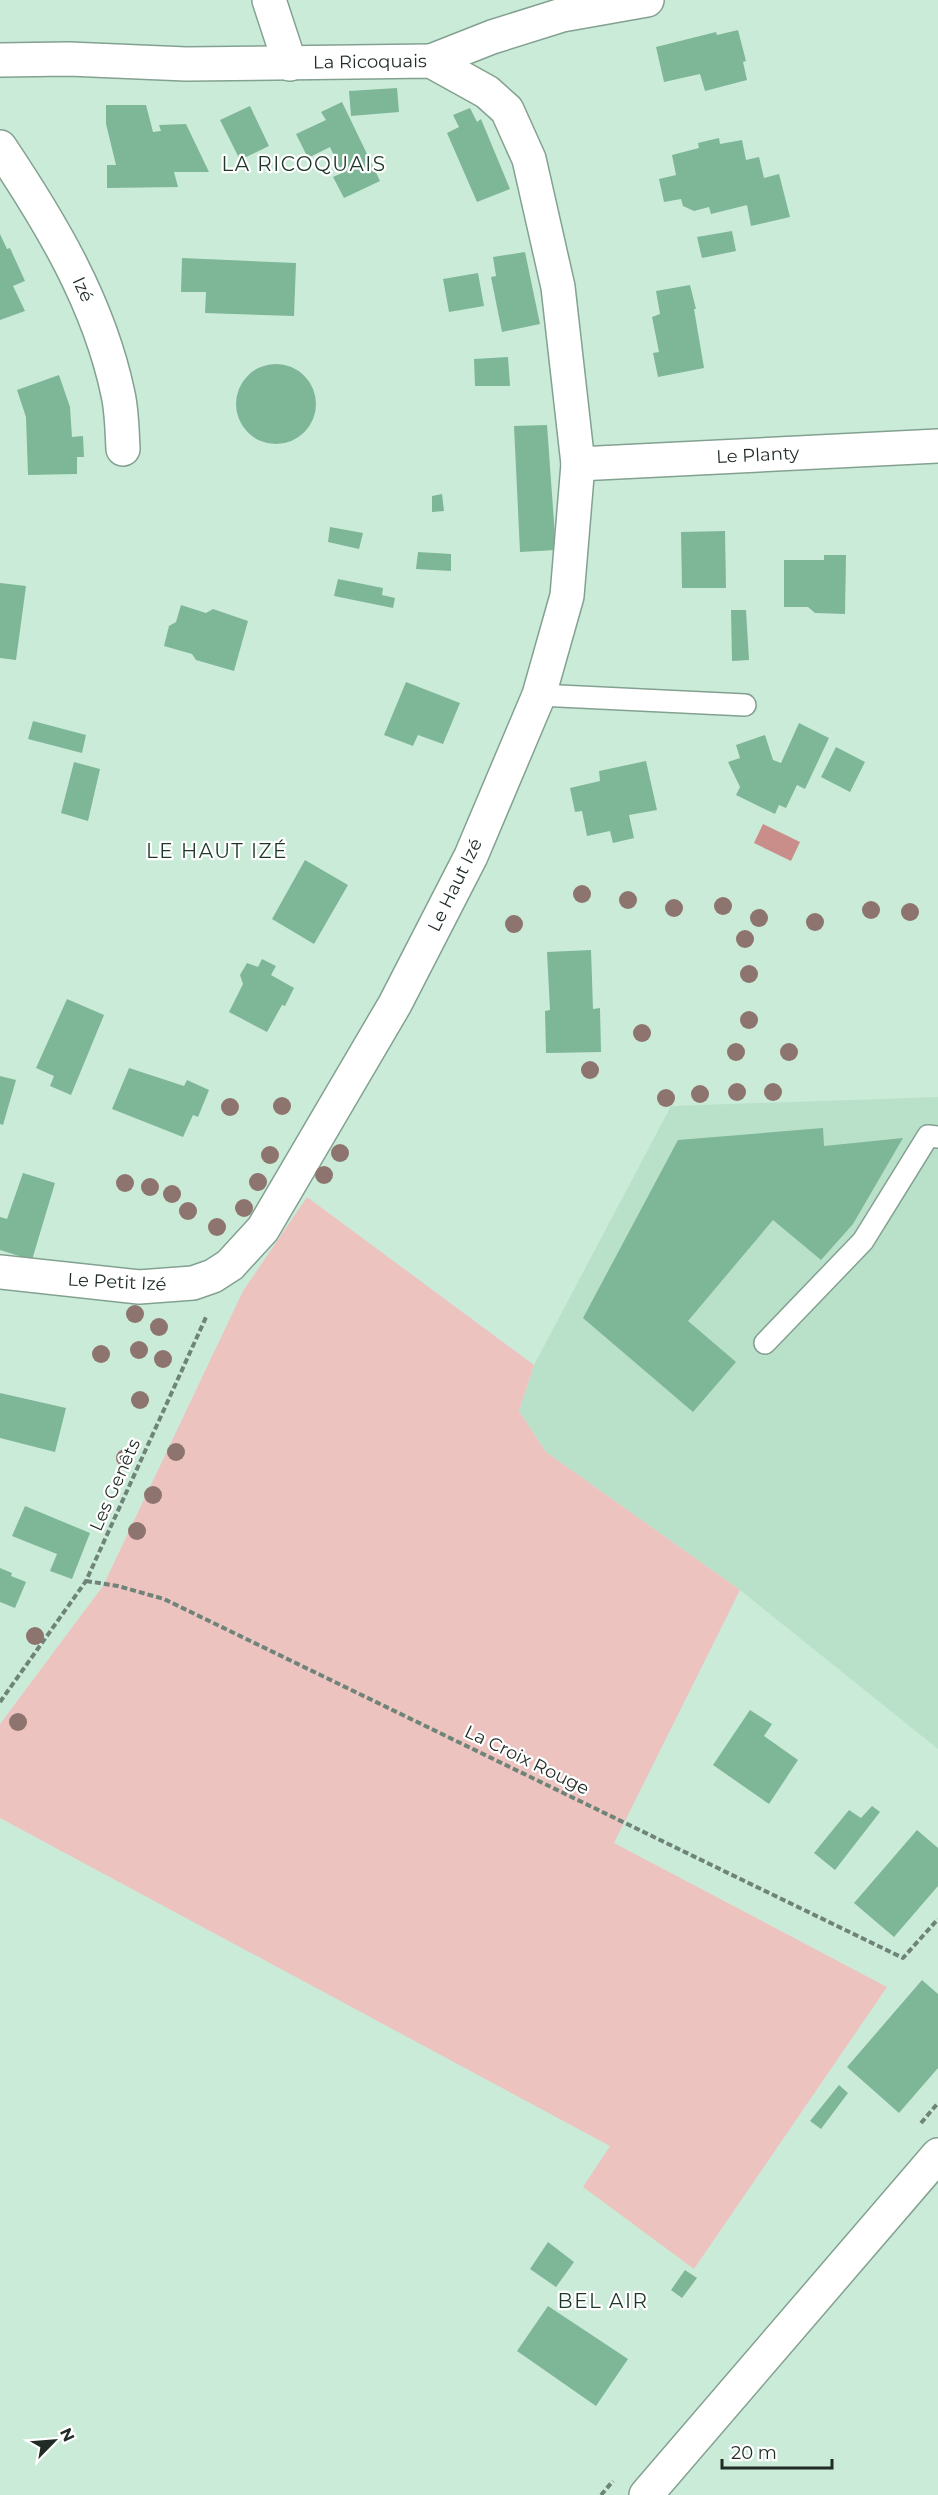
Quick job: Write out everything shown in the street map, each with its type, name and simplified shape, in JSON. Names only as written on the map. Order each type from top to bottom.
[{"type":"street","points":[[269,0],[290,64]]},
{"type":"street","points":[[431,61],[492,37],[562,15],[647,0]]},
{"type":"street","name":"La Ricoquais","points":[[0,60],[69,59],[186,64],[431,61],[487,92],[507,110],[530,159],[558,287],[578,464]]},
{"type":"street","name":"Izé","points":[[0,147],[34,197],[78,278],[101,329],[118,395],[123,449]]},
{"type":"street","name":"Le Planty","points":[[578,464],[938,446]]},
{"type":"street","name":"Le Haut Izé","points":[[230,1265],[263,1229],[395,1004],[471,856],[539,695],[567,596],[578,464]]},
{"type":"street","name":"Le Petit Izé","points":[[0,1272],[139,1287],[193,1283],[213,1276],[230,1265]]},
{"type":"street","points":[[646,2495],[938,2155]]},
{"type":"lane","points":[[539,695],[745,705]]},
{"type":"lane","points":[[765,1343],[862,1241],[928,1136],[938,1137]]},
{"type":"path","name":"Les Genêts","points":[[0,1702],[86,1581],[230,1265]]},
{"type":"path","name":"La Croix Rouge","points":[[86,1581],[118,1586],[164,1599],[903,1958],[938,1919]]},
{"type":"shaded area","points":[[763,824],[800,842],[791,861],[754,843]]},
{"type":"shaded area","points":[[938,1097],[938,1749],[740,1590],[546,1452],[519,1411],[534,1365],[671,1106]]},
{"type":"shaded area","points":[[307,1197],[534,1365],[519,1411],[546,1452],[740,1590],[614,1843],[887,1987],[694,2269],[583,2187],[610,2146],[0,1818],[0,1724],[103,1586],[243,1291]]},
{"type":"building","points":[[738,30],[746,61],[743,62],[747,80],[705,91],[700,74],[664,82],[656,47],[716,32],[717,35]]},
{"type":"building","points":[[397,88],[399,112],[351,116],[349,91]]},
{"type":"building","points":[[342,102],[380,181],[344,198],[333,177],[342,173],[330,147],[308,158],[296,134],[326,120],[321,112]]},
{"type":"building","points":[[106,105],[146,105],[153,132],[161,131],[159,125],[186,124],[209,172],[174,172],[178,187],[107,188],[107,165],[116,165],[106,124]]},
{"type":"building","points":[[250,106],[269,146],[240,160],[220,120]]},
{"type":"building","points":[[470,108],[477,122],[481,119],[510,189],[477,202],[447,133],[459,127],[453,115]]},
{"type":"building","points":[[719,138],[720,144],[742,140],[746,160],[759,157],[764,178],[779,174],[790,217],[751,226],[747,205],[711,214],[709,207],[694,211],[683,206],[681,199],[664,202],[659,179],[676,175],[672,155],[699,148],[698,143]]},
{"type":"building","points":[[732,231],[736,251],[702,258],[697,237]]},
{"type":"building","points":[[0,234],[7,249],[10,248],[25,281],[13,286],[25,311],[0,320]]},
{"type":"building","points":[[525,252],[540,324],[502,332],[491,277],[496,276],[493,257]]},
{"type":"building","points":[[182,258],[296,263],[294,316],[205,313],[206,292],[181,292]]},
{"type":"building","points":[[478,273],[484,306],[449,312],[443,279]]},
{"type":"building","points":[[690,285],[696,309],[694,309],[704,368],[658,377],[653,353],[659,352],[652,317],[660,314],[656,291]]},
{"type":"building","points":[[508,357],[510,386],[475,386],[474,359]]},
{"type":"building","points":[[276,364],[291,367],[304,376],[313,389],[316,404],[313,419],[304,432],[291,441],[276,444],[261,441],[248,432],[239,419],[236,404],[239,389],[248,376],[261,367]]},
{"type":"building","points":[[59,375],[70,407],[72,437],[83,436],[84,457],[77,457],[77,474],[28,475],[26,417],[17,390]]},
{"type":"building","points":[[547,425],[556,550],[520,552],[514,426]]},
{"type":"building","points":[[442,494],[444,511],[432,512],[432,496]]},
{"type":"building","points":[[330,527],[363,533],[359,549],[328,542]]},
{"type":"building","points":[[725,531],[726,588],[682,588],[681,532]]},
{"type":"building","points":[[418,552],[451,554],[451,571],[416,569]]},
{"type":"building","points":[[824,555],[846,555],[845,614],[815,613],[808,607],[784,607],[784,560],[824,560]]},
{"type":"building","points":[[338,579],[383,588],[382,595],[395,598],[393,608],[334,596]]},
{"type":"building","points":[[0,583],[26,586],[16,660],[0,658]]},
{"type":"building","points":[[181,605],[206,613],[213,609],[248,621],[234,671],[196,660],[192,654],[164,646],[169,626],[176,622]]},
{"type":"building","points":[[731,610],[746,610],[749,660],[732,661]]},
{"type":"building","points":[[406,682],[460,703],[443,744],[418,735],[413,746],[384,735]]},
{"type":"building","points":[[33,721],[86,735],[82,753],[28,739]]},
{"type":"building","points":[[799,723],[829,738],[805,789],[797,785],[786,808],[779,805],[775,814],[736,795],[740,787],[728,762],[740,758],[736,745],[765,735],[773,760],[781,763]]},
{"type":"building","points":[[836,747],[865,762],[850,792],[821,777]]},
{"type":"building","points":[[646,761],[657,810],[629,815],[634,838],[613,843],[610,831],[587,836],[582,811],[575,812],[570,788],[600,781],[599,771]]},
{"type":"building","points":[[74,762],[100,769],[88,821],[61,813]]},
{"type":"building","points":[[305,860],[348,885],[314,944],[272,919]]},
{"type":"building","points":[[591,950],[593,1009],[600,1008],[601,1052],[546,1053],[545,1011],[550,1010],[547,952]]},
{"type":"building","points":[[262,959],[276,966],[271,975],[294,988],[267,1032],[229,1012],[243,984],[240,975],[247,963],[258,967]]},
{"type":"building","points":[[67,999],[104,1015],[71,1095],[50,1086],[54,1076],[36,1068]]},
{"type":"building","points":[[129,1068],[184,1086],[187,1080],[209,1090],[198,1117],[193,1115],[183,1137],[112,1109]]},
{"type":"building","points":[[0,1076],[16,1080],[3,1125],[0,1124]]},
{"type":"building","points":[[823,1128],[824,1146],[903,1138],[853,1224],[821,1260],[773,1220],[688,1321],[736,1362],[693,1412],[583,1318],[678,1140]]},
{"type":"building","points":[[23,1173],[55,1183],[32,1260],[0,1250],[0,1217],[7,1219]]},
{"type":"building","points":[[0,1393],[66,1408],[55,1452],[0,1438]]},
{"type":"building","points":[[25,1506],[90,1533],[72,1579],[50,1571],[57,1554],[12,1536]]},
{"type":"building","points":[[0,1568],[12,1573],[11,1576],[26,1582],[15,1608],[0,1602]]},
{"type":"building","points":[[750,1710],[772,1724],[764,1736],[798,1760],[769,1804],[713,1765]]},
{"type":"building","points":[[872,1806],[880,1812],[835,1870],[814,1853],[849,1810],[861,1818]]},
{"type":"building","points":[[917,1830],[938,1848],[938,1886],[894,1937],[854,1903]]},
{"type":"building","points":[[922,1980],[938,1994],[938,2068],[899,2113],[847,2067]]},
{"type":"building","points":[[839,2085],[848,2093],[821,2129],[810,2121]]},
{"type":"building","points":[[548,2242],[574,2262],[556,2287],[530,2269]]},
{"type":"building","points":[[685,2270],[697,2278],[682,2298],[671,2290]]},
{"type":"building","points":[[548,2306],[628,2359],[596,2406],[517,2351]]},
{"type":"district","name":"LA RICOQUAIS","points":[[304,164]]},
{"type":"district","name":"LE HAUT IZÉ","points":[[217,851]]},
{"type":"district","name":"BEL AIR","points":[[603,2301]]}]
